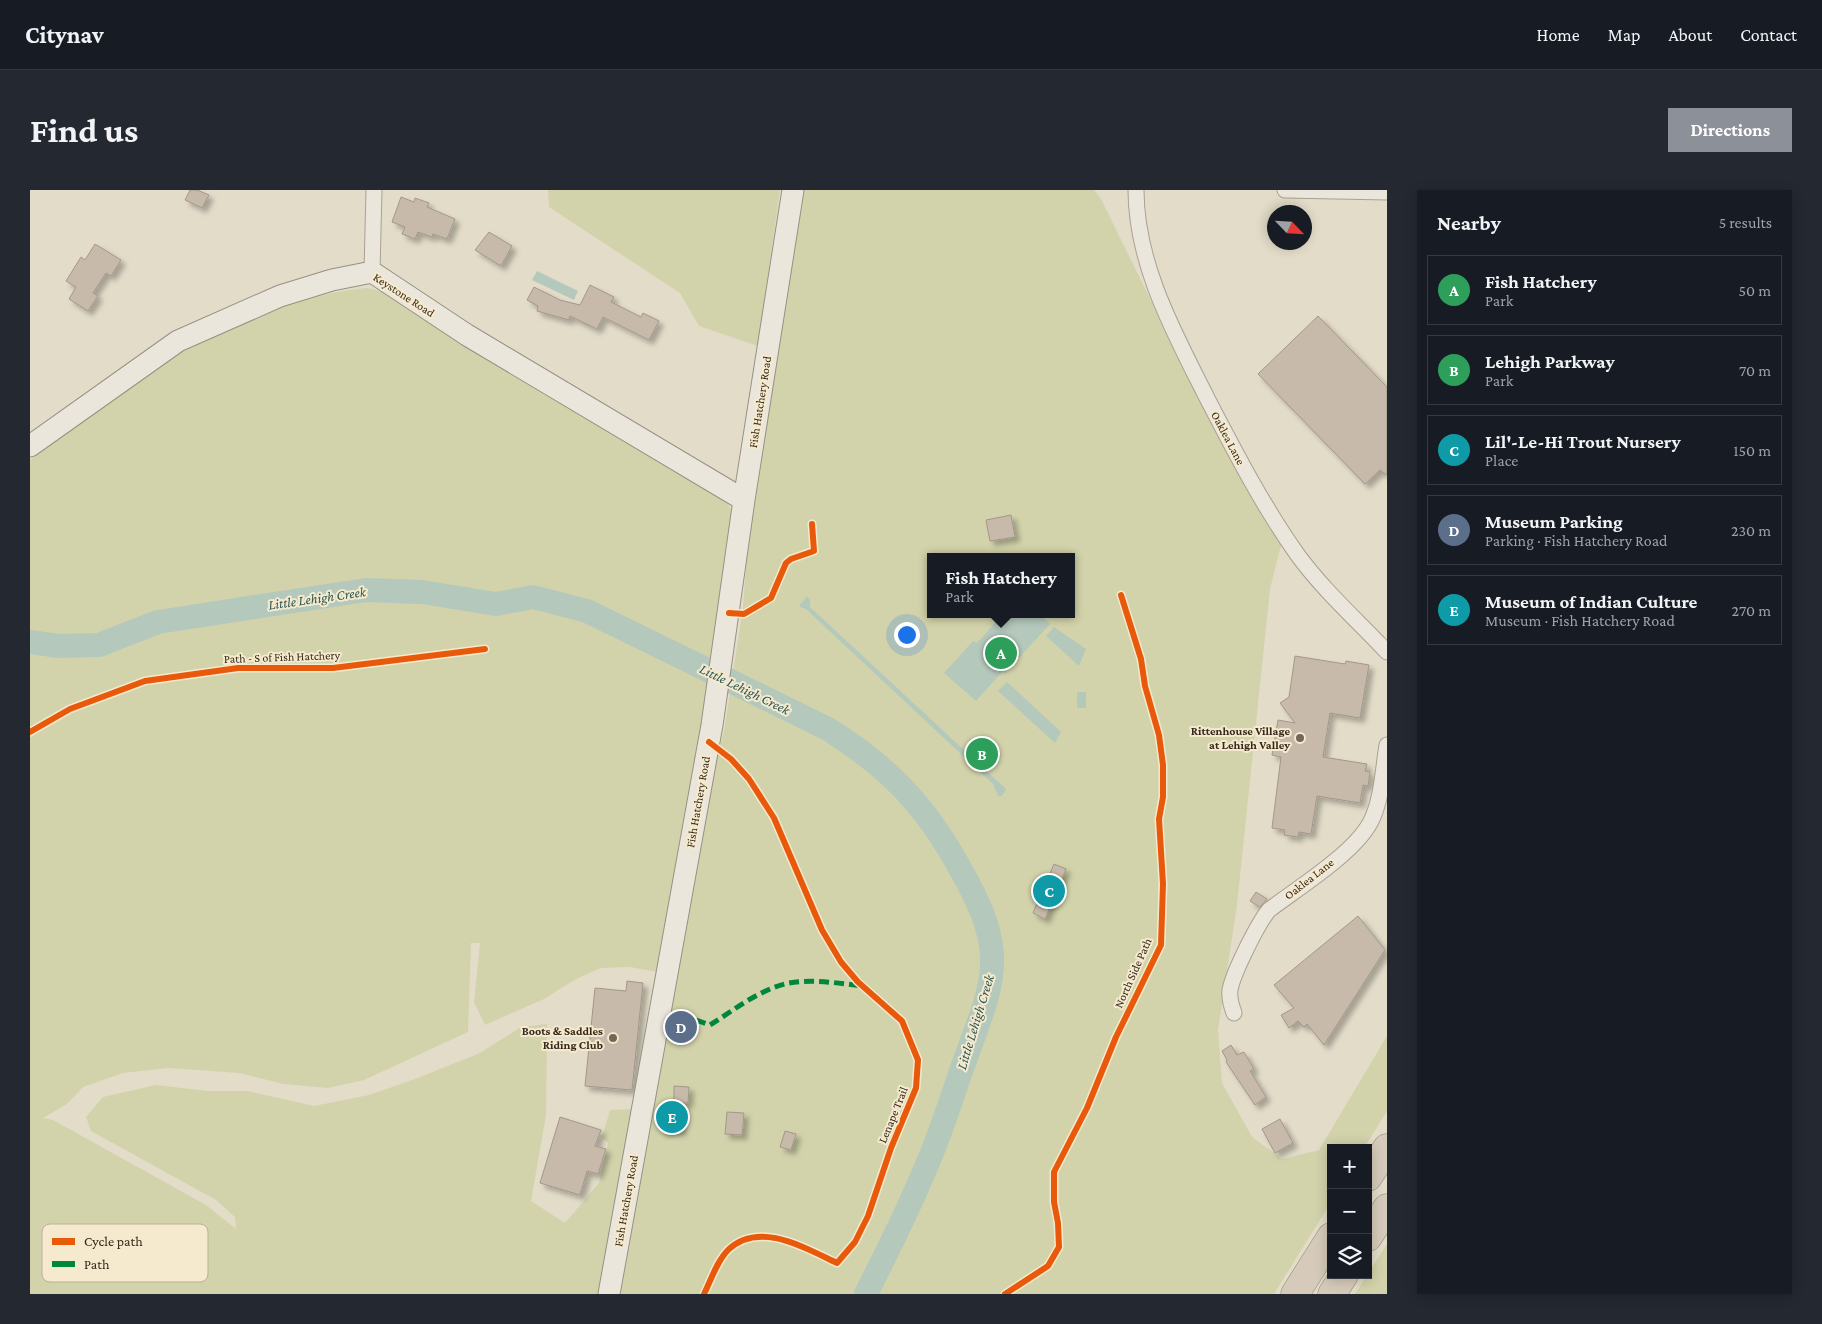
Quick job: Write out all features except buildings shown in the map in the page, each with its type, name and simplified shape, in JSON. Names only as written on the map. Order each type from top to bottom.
[{"type":"highway","points":[[1372,1171],[1387,1148]]},
{"type":"highway","points":[[1370,1234],[1387,1208]]},
{"type":"highway","points":[[1295,1294],[1327,1243]]},
{"type":"highway","points":[[1332,1294],[1341,1279]]},
{"type":"street","points":[[372,272],[374,190]]},
{"type":"street","name":"Fish Hatchery Road","points":[[609,1294],[712,725],[744,500],[793,190]]},
{"type":"street","name":"Oaklea Lane","points":[[1136,190],[1139,227],[1154,288],[1188,360],[1252,483],[1298,555],[1321,583],[1387,652]]},
{"type":"street","points":[[1285,190],[1387,192]]},
{"type":"street","name":"Keystone Road","points":[[30,446],[178,341],[280,296],[332,280],[372,272],[496,353],[744,500]]},
{"type":"street","name":"Oaklea Lane","points":[[1234,1013],[1230,1002],[1233,980],[1262,918],[1269,910],[1338,857],[1360,836],[1370,823],[1376,810],[1387,745]]},
{"type":"green space","points":[[548,190],[780,190],[758,346],[699,326],[680,293],[549,207]]},
{"type":"green space","points":[[799,190],[1094,190],[1101,199],[1214,429],[1281,545],[1270,589],[1237,905],[1218,1030],[1222,1083],[1252,1137],[1282,1159],[1319,1150],[1387,1036],[1387,1111],[1366,1144],[1327,1144],[1327,1208],[1274,1294],[620,1294],[712,778],[724,731],[743,607],[751,497]]},
{"type":"green space","points":[[368,288],[387,293],[668,463],[727,503],[732,511],[733,526],[693,802],[658,972],[630,967],[601,968],[576,979],[544,999],[485,1025],[474,1002],[480,943],[471,943],[468,1032],[364,1080],[328,1088],[284,1084],[239,1073],[168,1068],[123,1073],[83,1087],[67,1104],[43,1118],[53,1120],[206,1205],[236,1229],[235,1217],[216,1200],[91,1131],[86,1117],[103,1097],[156,1085],[208,1091],[247,1091],[314,1106],[369,1095],[415,1079],[480,1053],[521,1027],[547,1024],[546,1115],[531,1201],[565,1223],[599,1183],[608,1143],[602,1138],[610,1110],[632,1109],[599,1294],[30,1294],[30,460],[148,374],[206,336],[275,308],[347,290]]},
{"type":"green space","points":[[1387,1244],[1387,1294],[1355,1294],[1365,1279],[1372,1279],[1372,1267]]},
{"type":"shaded area","points":[[537,271],[578,291],[574,300],[532,280]]},
{"type":"shaded area","points":[[807,596],[810,600],[810,607],[1006,789],[1002,796],[998,796],[993,784],[807,610],[799,606]]},
{"type":"shaded area","points":[[999,618],[1043,618],[1050,624],[1005,673],[1002,672],[976,701],[944,673],[973,641],[977,643]]},
{"type":"shaded area","points":[[1054,627],[1086,649],[1079,666],[1046,636]]},
{"type":"shaded area","points":[[1007,682],[1061,732],[1055,743],[998,691]]},
{"type":"shaded area","points":[[1077,692],[1086,692],[1086,708],[1077,708]]},
{"type":"waterway","name":"Little Lehigh Creek","points":[[30,642],[59,646],[99,645],[158,622],[366,590],[422,592],[496,604],[533,597],[587,611],[828,729],[870,758],[905,790],[948,847],[967,880],[981,911],[991,944],[992,968],[983,1009],[937,1141],[905,1215],[866,1294]]},
{"type":"marked path","points":[[696,1020],[710,1025],[758,995],[789,983],[816,981],[862,986]]},
{"type":"cycle path","points":[[729,613],[744,614],[771,598],[786,563],[791,559],[814,551],[812,524]]},
{"type":"cycle path","name":"North Side Path","points":[[1005,1294],[1048,1266],[1059,1247],[1058,1223],[1054,1202],[1054,1172],[1087,1108],[1116,1037],[1161,945],[1163,884],[1159,819],[1163,797],[1163,765],[1159,735],[1145,686],[1141,659],[1121,595]]},
{"type":"cycle path","name":"Path - S of Fish Hatchery","points":[[30,732],[70,709],[145,681],[238,668],[333,668],[485,649]]},
{"type":"cycle path","name":"Lenape Trail","points":[[704,1294],[724,1254],[740,1241],[754,1237],[768,1237],[797,1244],[837,1263],[855,1242],[868,1216],[891,1148],[916,1088],[918,1060],[902,1021],[858,982],[841,962],[822,930],[774,818],[749,779],[731,759],[709,742]]},
{"type":"place","name":"Fish Hatchery","points":[[1001,653]]},
{"type":"place","name":"Rittenhouse Village at Lehigh Valley","points":[[1300,738]]},
{"type":"place","name":"Lehigh Parkway","points":[[982,754]]},
{"type":"place","name":"Lil'-Le-Hi Trout Nursery","points":[[1049,891]]},
{"type":"place","name":"Museum Parking","points":[[681,1027]]},
{"type":"place","name":"Boots & Saddles Riding Club","points":[[613,1038]]},
{"type":"place","name":"Museum of Indian Culture","points":[[672,1117]]}]
